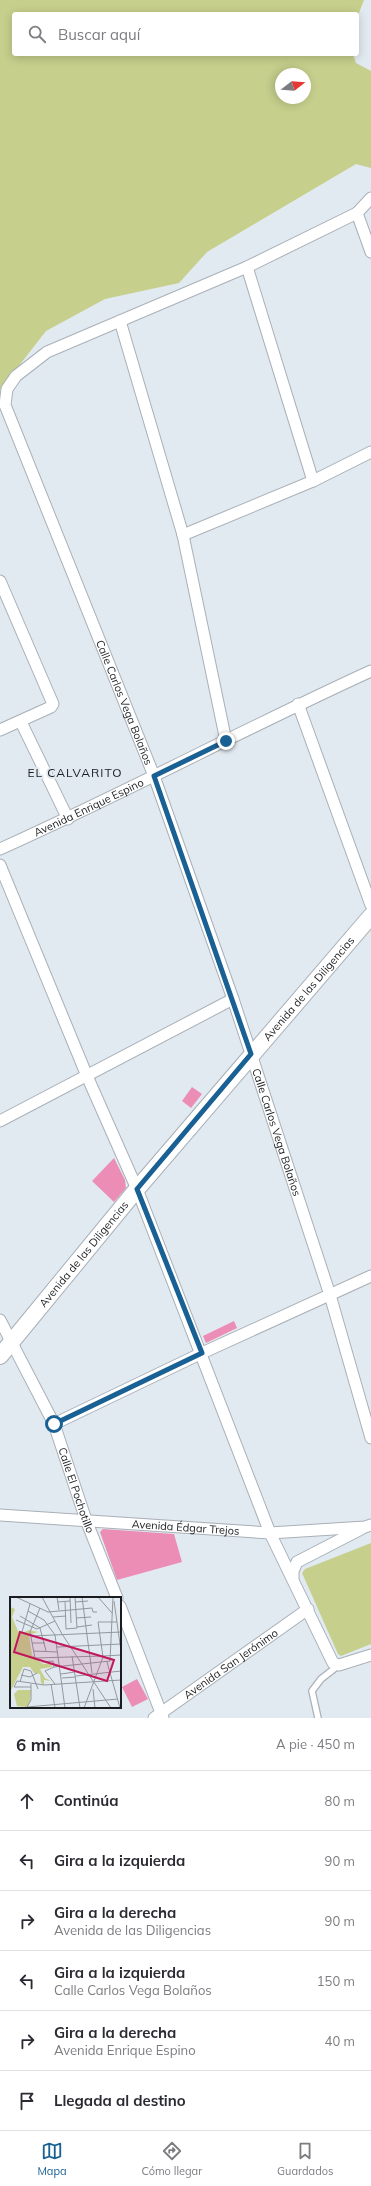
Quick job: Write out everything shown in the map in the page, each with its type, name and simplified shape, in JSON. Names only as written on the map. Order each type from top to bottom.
[{"type":"street","points":[[226,741],[183,535],[120,321],[246,267],[357,213],[371,198]]},
{"type":"street","points":[[357,213],[371,252]]},
{"type":"street","points":[[246,267],[313,481]]},
{"type":"street","name":"Calle Carlos Vega Bolaños","points":[[120,321],[47,352],[29,364],[16,376],[7,389],[5,405],[154,776],[233,999],[330,1295],[371,1438]]},
{"type":"street","points":[[183,535],[313,481],[371,452]]},
{"type":"street","points":[[0,581],[53,704],[51,707],[21,722],[0,730]]},
{"type":"street","name":"Avenida Enrique Espino","points":[[0,849],[68,819],[298,704],[371,670]]},
{"type":"street","points":[[298,704],[371,905]]},
{"type":"street","points":[[21,722],[68,819]]},
{"type":"street","points":[[0,865],[87,1076],[137,1189],[202,1353],[270,1532],[294,1579],[332,1662],[339,1665],[371,1655]]},
{"type":"street","name":"Avenida de las Diligencias","points":[[0,1356],[137,1189],[251,1054],[371,916]]},
{"type":"street","points":[[0,1121],[233,999]]},
{"type":"street","points":[[54,1424],[202,1353],[371,1276]]},
{"type":"street","name":"Calle El Pochotillo","points":[[0,1320],[54,1424],[86,1520],[117,1597]]},
{"type":"street","name":"Avenida Édgar Trejos","points":[[0,1515],[270,1532],[368,1526]]},
{"type":"street","points":[[294,1579],[295,1565],[302,1559],[368,1526]]},
{"type":"street","points":[[278,1549],[292,1559],[302,1559]]},
{"type":"street","points":[[121,1609],[160,1716]]},
{"type":"street","name":"Avenida San Jerónimo","points":[[160,1716],[308,1609]]},
{"type":"lane","points":[[318,1718],[312,1691],[322,1679],[339,1665]]},
{"type":"green space","points":[[0,0],[364,0],[359,13],[12,12],[12,56],[354,56],[356,63],[371,71],[371,168],[356,164],[207,252],[179,283],[105,299],[46,331],[0,390]]},
{"type":"green space","points":[[371,1543],[371,1644],[341,1656],[338,1654],[302,1573],[305,1569]]},
{"type":"building","points":[[192,1087],[202,1094],[191,1108],[182,1101]]},
{"type":"building","points":[[114,1158],[125,1180],[126,1188],[114,1202],[92,1181]]},
{"type":"building","points":[[234,1321],[237,1328],[206,1343],[203,1336]]},
{"type":"building","points":[[103,1529],[174,1534],[182,1562],[117,1580],[100,1532]]},
{"type":"building","points":[[137,1679],[148,1699],[132,1707],[122,1687]]},
{"type":"district","name":"EL CALVARITO","points":[[75,773]]},
{"type":"route","points":[[54,1424],[202,1353],[137,1189],[251,1054],[154,776],[226,741]]}]
